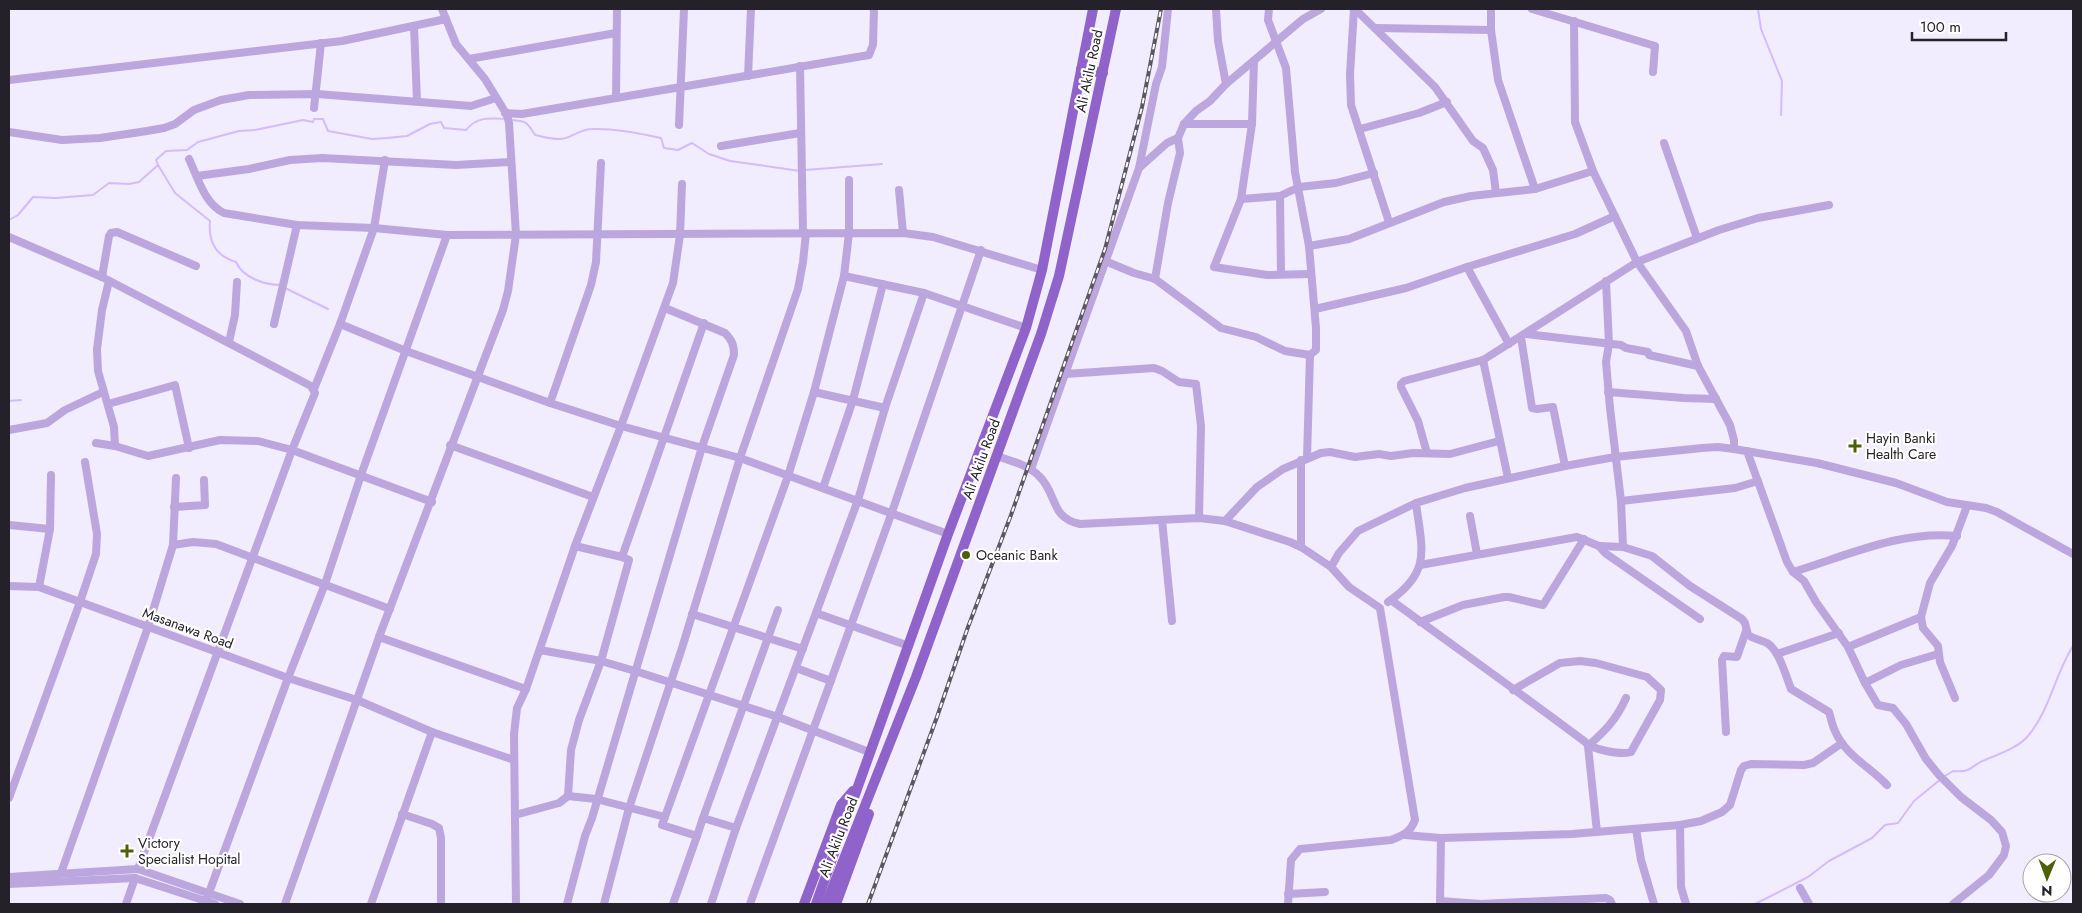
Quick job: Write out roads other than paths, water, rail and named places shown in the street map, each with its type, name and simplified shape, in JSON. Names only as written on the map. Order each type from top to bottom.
[{"type":"main road","name":"Ali Akilu Road","points":[[816,904],[948,534],[1026,328],[1042,270],[1093,9]]},
{"type":"main road","name":"Ali Akilu Road","points":[[826,904],[916,677],[1041,334],[1059,276],[1116,9]]},
{"type":"main road","points":[[1081,68],[1102,73]]},
{"type":"main road","points":[[804,904],[841,805],[858,784]]},
{"type":"main road","points":[[836,904],[869,813],[872,788]]},
{"type":"street","points":[[285,904],[379,637],[432,502],[450,445],[478,377],[508,291],[516,235],[509,123],[506,114],[478,68],[456,44],[442,9]]},
{"type":"street","points":[[616,98],[617,9]]},
{"type":"street","points":[[679,126],[684,9]]},
{"type":"street","points":[[748,76],[751,9]]},
{"type":"street","points":[[506,114],[522,114],[868,55],[873,45],[874,9]]},
{"type":"street","points":[[1030,469],[1139,168],[1156,84],[1162,67],[1168,9]]},
{"type":"street","points":[[1216,9],[1218,41],[1226,84]]},
{"type":"street","points":[[1269,9],[1268,20],[1286,68],[1295,172],[1309,246],[1315,308],[1316,350],[1310,356],[1301,547]]},
{"type":"street","points":[[1156,279],[1168,203],[1180,153],[1178,138],[1184,124],[1226,84],[1303,19],[1321,9]]},
{"type":"street","points":[[1355,9],[1435,87],[1473,141],[1483,148],[1493,170],[1496,193]]},
{"type":"street","points":[[1355,9],[1350,74],[1351,106],[1389,222]]},
{"type":"street","points":[[1491,9],[1491,30],[1498,80],[1535,190]]},
{"type":"street","points":[[1532,9],[1655,46],[1653,72]]},
{"type":"street","points":[[9,80],[321,43],[446,19]]},
{"type":"street","points":[[1574,21],[1575,122],[1593,170],[1637,262],[1686,331],[1698,366],[1730,426],[1734,440],[1734,449]]},
{"type":"street","points":[[414,26],[417,101]]},
{"type":"street","points":[[1376,28],[1491,30]]},
{"type":"street","points":[[469,59],[616,33]]},
{"type":"street","points":[[314,108],[321,43]]},
{"type":"street","points":[[1254,61],[1252,124],[1241,199],[1214,267],[1267,275],[1312,274]]},
{"type":"street","points":[[604,904],[629,808],[740,458],[798,290],[805,233],[800,133],[800,66]]},
{"type":"street","points":[[9,132],[18,135],[62,140],[100,138],[164,128],[174,124],[194,110],[221,100],[249,95],[317,94],[471,106],[496,98]]},
{"type":"street","points":[[1360,129],[1419,113],[1447,102]]},
{"type":"street","points":[[1184,124],[1252,124]]},
{"type":"street","points":[[721,146],[800,133]]},
{"type":"street","points":[[1139,168],[1167,143],[1178,138]]},
{"type":"street","points":[[1664,143],[1697,238]]},
{"type":"street","points":[[197,176],[249,169],[290,160],[322,158],[456,165],[510,162]]},
{"type":"street","points":[[189,159],[208,200],[217,210],[224,214],[296,224],[447,234],[680,235],[903,233],[933,237],[1042,270]]},
{"type":"street","points":[[138,869],[374,228],[385,160]]},
{"type":"street","points":[[550,403],[592,285],[596,262],[602,163]]},
{"type":"street","points":[[1309,246],[1348,239],[1444,202],[1471,196],[1535,190],[1593,170]]},
{"type":"street","points":[[1241,199],[1280,196],[1298,187],[1336,183],[1374,173]]},
{"type":"street","points":[[697,836],[662,825],[788,476],[814,392],[844,276],[849,233],[849,180]]},
{"type":"street","points":[[516,904],[514,734],[517,708],[526,689],[575,546],[673,283],[680,235],[682,184]]},
{"type":"street","points":[[899,190],[903,233]]},
{"type":"street","points":[[1280,196],[1281,274]]},
{"type":"street","points":[[1427,453],[1418,420],[1401,384],[1484,360],[1637,262],[1697,238],[1758,218],[1829,205]]},
{"type":"street","points":[[1315,308],[1406,288],[1575,234],[1615,216]]},
{"type":"street","points":[[274,324],[296,224]]},
{"type":"street","points":[[115,446],[114,427],[98,371],[97,349],[109,236],[111,233],[117,232],[196,266]]},
{"type":"street","points":[[206,901],[288,678],[325,584],[361,475],[447,234]]},
{"type":"street","points":[[9,236],[105,279],[229,342],[314,389]]},
{"type":"street","points":[[750,904],[892,512],[981,250]]},
{"type":"street","points":[[1105,261],[1134,273],[1156,279],[1220,328],[1256,337],[1285,351],[1310,356]]},
{"type":"street","points":[[1467,267],[1509,344]]},
{"type":"street","points":[[844,276],[924,293],[1026,328]]},
{"type":"street","points":[[1606,281],[1609,344],[1606,362],[1621,501],[1623,546]]},
{"type":"street","points":[[229,342],[235,315],[237,282]]},
{"type":"street","points":[[824,488],[853,400],[883,284]]},
{"type":"street","points":[[711,904],[736,828],[858,500],[885,408],[924,293]]},
{"type":"street","points":[[567,904],[596,798],[702,447],[734,355],[732,340],[725,332],[665,308]]},
{"type":"street","points":[[622,557],[704,323]]},
{"type":"street","points":[[340,324],[406,351],[550,403],[621,426],[740,458],[948,534]]},
{"type":"street","points":[[1524,335],[1621,345],[1626,348],[1648,352],[1649,355],[1698,366]]},
{"type":"street","points":[[1524,335],[1532,408],[1553,407],[1565,466]]},
{"type":"street","points":[[1484,360],[1499,442],[1508,478]]},
{"type":"street","points":[[1065,374],[1154,368],[1179,382],[1196,384],[1201,426],[1199,518]]},
{"type":"street","points":[[108,404],[176,385],[189,448]]},
{"type":"street","points":[[9,430],[47,422],[65,410],[103,392]]},
{"type":"street","points":[[814,392],[885,408]]},
{"type":"street","points":[[1608,392],[1716,399]]},
{"type":"street","points":[[96,443],[115,446],[148,456],[209,442],[258,441],[292,450],[432,502]]},
{"type":"street","points":[[1225,521],[1257,487],[1283,469],[1304,459],[1330,452],[1355,457],[1379,454],[1391,456],[1413,453],[1450,454],[1499,442]]},
{"type":"street","points":[[450,445],[594,497]]},
{"type":"street","points":[[1331,567],[1339,552],[1358,531],[1416,503],[1465,488],[1565,466],[1615,457],[1718,447],[1854,472],[1896,483],[1947,502],[1997,512],[2073,554]]},
{"type":"street","points":[[1748,451],[1778,541],[1793,572],[1804,581],[1816,602],[1839,633],[1878,705],[1893,708],[1906,724],[1926,759],[1941,778],[1961,798],[1991,820],[2002,832],[2006,846],[2004,855],[1989,875],[1964,901],[1954,904]]},
{"type":"street","points":[[997,456],[1030,469],[1040,477],[1060,514],[1067,521],[1080,524],[1199,518],[1225,521],[1301,547],[1331,567],[1349,587],[1380,608],[1415,820],[1412,829],[1405,835],[1392,840],[1300,849],[1292,860],[1288,904]]},
{"type":"street","points":[[9,798],[96,554],[97,534],[85,462]]},
{"type":"street","points":[[39,587],[50,529],[51,475]]},
{"type":"street","points":[[61,873],[148,627],[173,545],[176,478]]},
{"type":"street","points":[[174,507],[205,505],[204,480]]},
{"type":"street","points":[[1621,501],[1735,488],[1758,481]]},
{"type":"street","points":[[1380,608],[1403,592],[1418,573],[1420,565],[1420,534],[1416,503]]},
{"type":"street","points":[[1955,698],[1938,654],[1938,646],[1923,628],[1920,617],[1930,583],[1957,536],[1967,506]]},
{"type":"street","points":[[1470,516],[1477,554]]},
{"type":"street","points":[[1162,520],[1172,621]]},
{"type":"street","points":[[9,525],[50,529]]},
{"type":"street","points":[[1793,572],[1907,537],[1934,534],[1957,536]]},
{"type":"street","points":[[1420,565],[1521,548],[1566,538],[1584,539],[1599,546],[1700,618]]},
{"type":"street","points":[[1420,622],[1463,605],[1509,597],[1542,605],[1584,539]]},
{"type":"street","points":[[173,545],[193,542],[216,544],[390,609]]},
{"type":"street","points":[[568,796],[572,750],[579,720],[601,661],[629,560],[575,546]]},
{"type":"street","points":[[1599,546],[1623,546],[1652,556],[1690,586],[1742,618],[1746,631],[1737,657],[1724,656],[1722,660],[1726,732]]},
{"type":"street","name":"Masanawa Road","points":[[9,586],[39,587],[288,678],[357,700],[432,732],[514,760]]},
{"type":"street","points":[[1391,600],[1584,741],[1588,746],[1597,832]]},
{"type":"street","points":[[673,904],[778,610]]},
{"type":"street","points":[[816,613],[909,646]]},
{"type":"street","points":[[692,614],[803,648]]},
{"type":"street","points":[[1848,648],[1920,617]]},
{"type":"street","points":[[1746,631],[1753,638],[1770,645],[1777,654],[1788,677],[1791,689],[1829,712],[1834,731],[1842,743],[1856,759],[1876,773],[1887,785]]},
{"type":"street","points":[[1777,654],[1839,633]]},
{"type":"street","points":[[379,637],[526,689]]},
{"type":"street","points":[[540,650],[601,661],[635,671],[778,717],[869,752]]},
{"type":"street","points":[[1865,683],[1901,665],[1938,654]]},
{"type":"street","points":[[1513,690],[1560,663],[1580,661],[1604,665],[1647,677],[1661,690],[1660,700],[1631,752],[1628,754],[1606,751],[1588,746]]},
{"type":"street","points":[[796,668],[831,680]]},
{"type":"street","points":[[1588,746],[1609,727],[1620,712],[1626,698]]},
{"type":"street","points":[[372,904],[432,732]]},
{"type":"street","points":[[1405,835],[1440,838],[1597,832],[1680,825],[1701,821],[1722,812],[1730,805],[1744,766],[1751,764],[1804,765],[1813,763],[1842,743]]},
{"type":"street","points":[[514,814],[559,802],[568,796],[596,798],[665,817]]},
{"type":"street","points":[[402,814],[439,828],[441,838],[441,904]]},
{"type":"street","points":[[703,818],[736,828]]},
{"type":"street","points":[[1680,825],[1682,887],[1686,904]]},
{"type":"street","points":[[1636,829],[1641,860],[1654,904]]},
{"type":"street","points":[[1440,838],[1441,903],[1559,902],[1606,898],[1612,904]]},
{"type":"street","points":[[9,877],[138,869],[240,904]]},
{"type":"street","points":[[9,884],[135,878],[215,904]]},
{"type":"street","points":[[126,904],[135,878]]},
{"type":"street","points":[[1800,888],[1809,904]]},
{"type":"street","points":[[1288,894],[1325,892]]},
{"type":"waterway","points":[[1758,9],[1761,29],[1782,81],[1781,115]]},
{"type":"waterway","points":[[158,165],[156,160],[166,151],[187,150],[198,142],[239,131],[255,130],[303,120],[313,122],[314,119],[323,119],[328,131],[372,139],[407,136],[430,124],[441,122],[444,128],[466,130],[470,125],[480,120],[490,118],[506,119]]},
{"type":"waterway","points":[[511,120],[524,122],[535,135],[550,138],[566,138],[588,129],[618,130],[661,138],[664,148],[678,150],[692,143],[709,154],[730,161],[800,171]]},
{"type":"waterway","points":[[805,170],[882,164]]},
{"type":"waterway","points":[[9,220],[18,215],[33,197],[56,198],[93,195],[109,183],[129,184],[139,182],[158,165],[175,193],[210,221],[210,235],[218,252],[236,262],[239,268],[255,280],[281,285]]},
{"type":"waterway","points":[[285,288],[328,309]]},
{"type":"waterway","points":[[9,401],[21,400]]},
{"type":"waterway","points":[[1945,776],[1953,771],[1968,770],[1980,762],[2014,747],[2028,736],[2042,715],[2061,668],[2073,646]]},
{"type":"waterway","points":[[1755,904],[1808,877],[1829,861],[1872,838],[1885,825],[1898,823],[1914,801],[1941,779]]},
{"type":"railway","points":[[868,904],[968,627],[1011,515],[1105,249],[1142,107],[1161,9]]},
{"type":"place","name":"Hayin Banki Health Care","points":[[1855,446]]},
{"type":"place","name":"Oceanic Bank","points":[[966,555]]},
{"type":"place","name":"Victory Specialist Hopital","points":[[127,851]]}]
